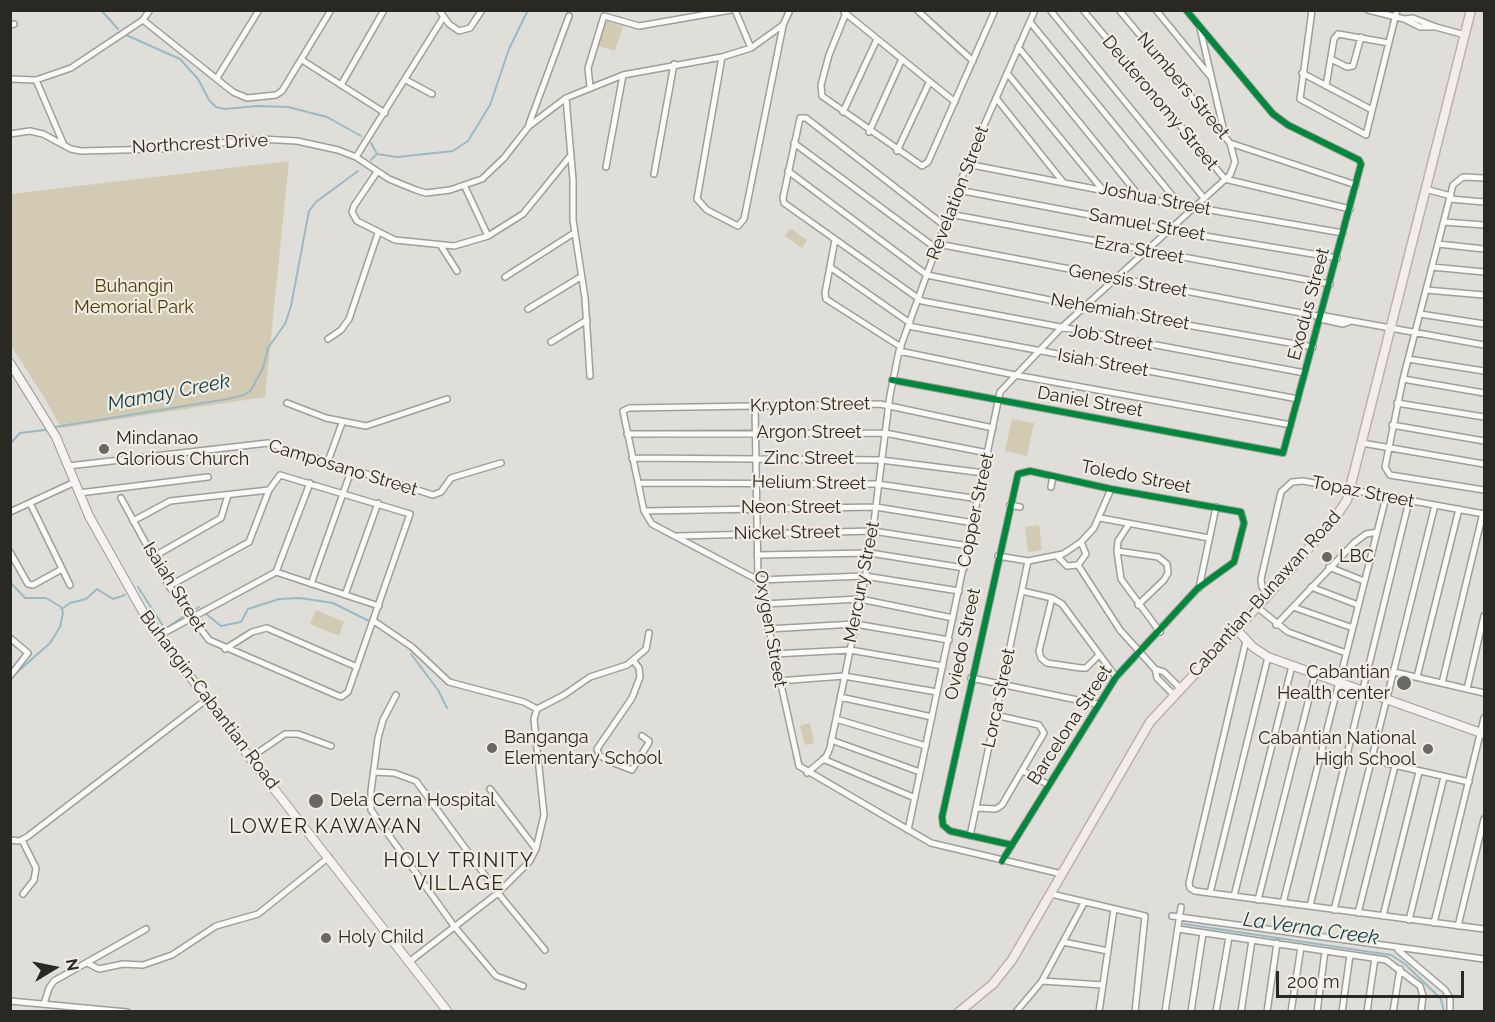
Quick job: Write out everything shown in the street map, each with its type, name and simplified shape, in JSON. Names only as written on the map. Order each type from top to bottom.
[{"type":"main road","name":"Cabantian-Bunawan Road","points":[[959,1011],[980,996],[1003,973],[1051,894],[1137,742],[1177,691],[1257,607],[1335,519],[1351,491],[1471,10]]},
{"type":"main road","name":"Buhangin-Cabantian Road","points":[[10,363],[56,437],[80,493],[121,574],[160,635],[250,758],[448,1011]]},
{"type":"main road","points":[[1236,628],[1246,641],[1268,657],[1483,733]]},
{"type":"street","points":[[10,79],[36,80],[71,68],[143,20],[150,10]]},
{"type":"street","points":[[217,78],[259,10]]},
{"type":"street","points":[[143,20],[241,97],[276,95],[282,91],[331,10]]},
{"type":"street","points":[[341,85],[384,10]]},
{"type":"street","points":[[438,10],[454,29],[463,31],[471,28],[482,10]]},
{"type":"street","points":[[590,87],[588,68],[604,16],[639,26],[701,13],[733,10],[751,48]]},
{"type":"street","name":"Northcrest Drive","points":[[10,134],[30,131],[81,151],[145,150],[260,139],[319,144],[356,157],[377,172],[426,193],[465,187],[482,179],[504,158],[529,126],[566,98],[623,75],[722,57],[751,48],[783,24],[790,10]]},
{"type":"street","points":[[917,10],[973,61]]},
{"type":"street","name":"Revelation Street","points":[[892,380],[900,349],[967,164],[1035,10]]},
{"type":"street","points":[[1050,10],[1204,198]]},
{"type":"street","name":"Deuteronomy Street","points":[[1083,10],[1225,179],[1350,209]]},
{"type":"street","name":"Numbers Street","points":[[1119,10],[1228,141],[1356,185]]},
{"type":"street","points":[[1156,10],[1212,78]]},
{"type":"street","points":[[998,400],[1000,392],[1061,328],[1225,179],[1234,167],[1199,26],[1186,10]]},
{"type":"street","points":[[1312,10],[1299,94],[1301,101],[1356,132],[1366,135],[1396,14]]},
{"type":"street","points":[[1368,10],[1396,14],[1404,19],[1422,20],[1436,27],[1465,35]]},
{"type":"street","points":[[956,102],[929,83],[844,12],[820,89],[825,99],[897,152],[922,166],[928,162],[956,102],[994,11]]},
{"type":"street","points":[[529,126],[569,16]]},
{"type":"street","points":[[356,157],[443,18]]},
{"type":"street","points":[[1030,22],[1180,205]]},
{"type":"street","points":[[722,57],[697,199],[707,210],[734,225],[741,226],[783,24]]},
{"type":"street","name":"Exodus Street","points":[[1199,26],[1273,114],[1288,125],[1361,163],[1283,453]]},
{"type":"street","points":[[1326,86],[1334,39],[1338,34],[1389,43]]},
{"type":"street","points":[[1330,59],[1347,67],[1353,66],[1361,37]]},
{"type":"street","points":[[843,112],[877,39]]},
{"type":"street","points":[[1018,47],[1141,198]]},
{"type":"street","points":[[869,132],[902,59]]},
{"type":"street","points":[[302,60],[385,113]]},
{"type":"street","points":[[654,174],[674,64]]},
{"type":"street","points":[[1007,73],[1102,189]]},
{"type":"street","points":[[1302,73],[1372,110]]},
{"type":"street","points":[[606,167],[623,75]]},
{"type":"street","points":[[36,80],[64,144]]},
{"type":"street","points":[[406,80],[432,94]]},
{"type":"street","points":[[897,152],[929,83]]},
{"type":"street","points":[[566,98],[574,233],[587,320],[590,376]]},
{"type":"street","points":[[996,98],[1063,182]]},
{"type":"street","points":[[927,275],[788,171],[798,120],[802,117],[945,226]]},
{"type":"street","points":[[794,143],[938,247]]},
{"type":"street","points":[[377,172],[352,212],[357,221],[378,233],[409,243],[441,246],[471,243],[488,236],[523,214],[571,155]]},
{"type":"street","name":"Joshua Street","points":[[967,164],[1141,198],[1343,233]]},
{"type":"street","name":"Job Street","points":[[788,171],[783,202],[926,303],[1305,373]]},
{"type":"street","points":[[1485,178],[1460,178],[1455,182],[1414,333],[1392,426],[1385,467],[1388,474],[1485,490]]},
{"type":"street","points":[[465,187],[488,236]]},
{"type":"street","points":[[1425,189],[1450,197],[1485,202]]},
{"type":"street","name":"Samuel Street","points":[[958,190],[1169,230],[1336,258]]},
{"type":"street","name":"Ezra Street","points":[[949,214],[1330,284]]},
{"type":"street","points":[[1444,222],[1485,225]]},
{"type":"street","points":[[328,339],[341,330],[349,319],[378,233]]},
{"type":"street","points":[[505,277],[574,233]]},
{"type":"street","points":[[835,240],[825,297],[900,349],[1016,375],[1291,425]]},
{"type":"street","points":[[1438,244],[1485,249]]},
{"type":"street","points":[[441,246],[457,271]]},
{"type":"street","name":"Genesis Street","points":[[938,247],[1320,316],[1343,324],[1349,322],[1485,345]]},
{"type":"street","points":[[830,267],[909,324]]},
{"type":"street","points":[[1432,267],[1485,272]]},
{"type":"street","name":"Nehemiah Street","points":[[927,275],[1084,307],[1313,347]]},
{"type":"street","points":[[528,309],[579,278]]},
{"type":"street","points":[[1426,290],[1485,295]]},
{"type":"street","points":[[1420,314],[1485,324]]},
{"type":"street","points":[[551,342],[587,320]]},
{"type":"street","name":"Isiah Street","points":[[909,324],[1039,351],[1298,399]]},
{"type":"street","points":[[1408,359],[1485,371]]},
{"type":"street","points":[[1403,379],[1485,393]]},
{"type":"street","name":"Daniel Street","points":[[892,380],[1283,453]]},
{"type":"street","name":"Mercury Street","points":[[807,773],[828,753],[836,719],[870,553],[892,380]]},
{"type":"street","points":[[287,403],[342,423],[370,426],[447,399]]},
{"type":"street","name":"Copper Street","points":[[908,830],[998,400]]},
{"type":"street","points":[[1397,403],[1485,417]]},
{"type":"street","name":"Krypton Street","points":[[627,434],[624,409],[755,406],[888,406],[993,428]]},
{"type":"street","name":"Oxygen Street","points":[[755,406],[758,580],[796,758],[799,766],[807,773]]},
{"type":"street","points":[[327,464],[342,423]]},
{"type":"street","points":[[1392,426],[1485,441]]},
{"type":"street","name":"Argon Street","points":[[627,434],[885,433],[988,453]]},
{"type":"street","points":[[627,434],[645,514],[652,524],[758,580],[865,576],[959,591]]},
{"type":"street","name":"Camposano Street","points":[[68,466],[263,443],[433,495],[441,492],[451,478],[501,463]]},
{"type":"street","points":[[1362,444],[1485,464]]},
{"type":"street","name":"Zinc Street","points":[[632,458],[881,459],[984,473]]},
{"type":"street","points":[[312,584],[351,471]]},
{"type":"street","name":"Toledo Street","points":[[1021,472],[1238,510],[1244,515]]},
{"type":"street","name":"Oviedo Street","points":[[970,836],[950,831],[943,825],[942,817],[998,556],[1016,478],[1021,472]]},
{"type":"street","points":[[170,586],[249,542],[268,490],[280,475],[378,502],[410,514],[357,667],[267,628],[252,632],[225,649]]},
{"type":"street","points":[[1051,486],[1053,476]]},
{"type":"street","points":[[80,493],[208,477]]},
{"type":"street","name":"Topaz Street","points":[[1268,595],[1260,582],[1283,488],[1292,482],[1303,481],[1484,514]]},
{"type":"street","points":[[10,512],[75,482]]},
{"type":"street","points":[[160,635],[276,572],[310,483]]},
{"type":"street","name":"Helium Street","points":[[638,483],[878,484],[979,499]]},
{"type":"street","points":[[998,556],[1028,561],[1058,557],[1081,542],[1100,518],[1111,489]]},
{"type":"street","points":[[133,521],[170,501],[268,490]]},
{"type":"street","points":[[153,557],[221,518],[228,495]]},
{"type":"street","points":[[1283,903],[1386,497]]},
{"type":"street","name":"Isaiah Street","points":[[121,498],[170,586],[206,638],[225,649],[339,696],[344,696],[348,692],[357,667]]},
{"type":"street","points":[[1310,906],[1409,501]]},
{"type":"street","points":[[345,595],[378,502]]},
{"type":"street","points":[[30,503],[70,585]]},
{"type":"street","points":[[1010,505],[1020,507]]},
{"type":"street","points":[[1334,909],[1435,505]]},
{"type":"street","name":"Neon Street","points":[[645,514],[876,507],[974,523]]},
{"type":"street","points":[[1198,588],[1216,507]]},
{"type":"street","points":[[1418,677],[1459,509]]},
{"type":"street","points":[[1442,683],[1484,514]]},
{"type":"street","name":"Barcelona Street","points":[[1002,861],[1097,704],[1116,677],[1160,632],[1198,588],[1234,562],[1243,531],[1244,515]]},
{"type":"street","points":[[1100,518],[1209,538]]},
{"type":"street","points":[[1129,524],[1118,542],[1120,579],[1160,632]]},
{"type":"street","name":"Nickel Street","points":[[677,536],[873,531],[969,546]]},
{"type":"street","points":[[1276,625],[1358,539],[1377,532]]},
{"type":"street","points":[[1058,557],[1067,567],[1078,565],[1086,554],[1081,542]]},
{"type":"street","points":[[1117,551],[1158,557],[1167,564],[1168,573],[1164,580],[1138,605]]},
{"type":"street","points":[[10,552],[28,584],[33,585],[62,569]]},
{"type":"street","points":[[757,555],[870,553],[964,568]]},
{"type":"street","name":"Lorca Street","points":[[970,836],[1028,561]]},
{"type":"street","points":[[1078,565],[1114,622],[1155,669],[1157,678],[1177,691]]},
{"type":"street","points":[[1329,567],[1364,581]]},
{"type":"street","points":[[276,572],[379,606]]},
{"type":"street","points":[[1311,587],[1358,605]]},
{"type":"street","points":[[1022,591],[1052,598],[1067,610],[1098,656],[1116,677]]},
{"type":"street","points":[[1052,598],[1040,651],[1041,658],[1047,663],[1086,668],[1098,656]]},
{"type":"street","points":[[763,604],[860,599],[953,618]]},
{"type":"street","points":[[1257,607],[1276,625],[1294,635],[1346,653]]},
{"type":"street","points":[[1293,607],[1353,628]]},
{"type":"street","points":[[1467,689],[1485,616]]},
{"type":"street","points":[[374,621],[412,647],[449,682],[528,704],[537,709]]},
{"type":"street","points":[[768,629],[855,624],[949,640]]},
{"type":"street","points":[[409,962],[498,893],[529,861],[536,849],[544,815],[534,719],[537,709],[564,695],[590,676],[627,665],[646,649],[649,633]]},
{"type":"street","points":[[10,638],[28,652],[12,672]]},
{"type":"street","points":[[1246,641],[1189,883],[1190,888],[1234,897],[1484,929],[1485,921]]},
{"type":"street","points":[[773,654],[850,650],[943,666]]},
{"type":"street","points":[[1210,893],[1268,657]]},
{"type":"street","points":[[633,660],[639,668],[640,677],[632,698],[597,748],[599,755],[632,770],[649,741],[642,736]]},
{"type":"street","points":[[1234,897],[1292,666]]},
{"type":"street","points":[[1394,672],[1485,693]]},
{"type":"street","points":[[1258,900],[1315,675]]},
{"type":"street","points":[[778,681],[844,676],[937,692]]},
{"type":"street","points":[[971,678],[1097,704]]},
{"type":"street","points":[[396,695],[383,720],[374,772],[370,801],[375,818],[454,926],[496,976],[523,986]]},
{"type":"street","points":[[840,698],[932,717]]},
{"type":"street","points":[[10,840],[22,840],[207,699]]},
{"type":"street","points":[[976,808],[996,809],[1002,805],[1044,733],[1039,725],[995,715]]},
{"type":"street","points":[[1434,923],[1485,718]]},
{"type":"street","points":[[836,719],[926,746]]},
{"type":"street","points":[[250,758],[285,734],[298,734],[331,746]]},
{"type":"street","points":[[831,740],[920,772]]},
{"type":"street","points":[[823,759],[915,798]]},
{"type":"street","points":[[1372,760],[1469,782]]},
{"type":"street","points":[[1358,913],[1395,766]]},
{"type":"street","points":[[1023,771],[1049,785]]},
{"type":"street","points":[[374,772],[394,773],[416,782],[498,893],[545,950]]},
{"type":"street","points":[[1383,916],[1419,772]]},
{"type":"street","points":[[807,773],[908,830],[945,848],[1062,874]]},
{"type":"street","points":[[1409,920],[1444,777]]},
{"type":"street","points":[[490,789],[536,849]]},
{"type":"street","points":[[1458,926],[1485,819]]},
{"type":"street","points":[[970,836],[1012,845]]},
{"type":"street","points":[[22,840],[36,868],[34,880],[23,894]]},
{"type":"street","points":[[87,963],[94,968],[105,968],[123,964],[143,965],[166,958],[216,926],[258,914],[329,857]]},
{"type":"street","points":[[1051,894],[1142,915],[1147,919],[1135,1011]]},
{"type":"street","points":[[1016,1011],[1042,981],[1084,903]]},
{"type":"street","points":[[1165,1011],[1181,907]]},
{"type":"street","points":[[1100,1011],[1114,909]]},
{"type":"street","points":[[1172,916],[1485,959]]},
{"type":"street","points":[[44,1004],[54,981],[146,929]]},
{"type":"street","points":[[1178,929],[1386,960],[1420,986],[1423,996],[1421,1011]]},
{"type":"street","points":[[1191,1011],[1203,933]]},
{"type":"street","points":[[1216,1011],[1229,937]]},
{"type":"street","points":[[1241,1011],[1252,940]]},
{"type":"street","points":[[1063,942],[1108,951]]},
{"type":"street","points":[[1266,1011],[1278,944]]},
{"type":"street","points":[[1291,1011],[1301,947]]},
{"type":"street","points":[[1396,948],[1445,990],[1450,998],[1450,1011]]},
{"type":"street","points":[[1317,1011],[1325,951]]},
{"type":"street","points":[[1342,1011],[1350,955]]},
{"type":"street","points":[[1367,1011],[1375,958]]},
{"type":"street","points":[[1393,1011],[1400,969]]},
{"type":"street","points":[[1042,981],[1103,985]]},
{"type":"street","points":[[10,1001],[93,1010],[127,1011]]},
{"type":"green space","points":[[605,21],[623,26],[615,51],[598,46]]},
{"type":"green space","name":"Buhangin Memorial Park","points":[[289,161],[265,397],[61,428],[43,395],[11,346],[11,194]]},
{"type":"green space","points":[[790,228],[807,240],[802,248],[785,236]]},
{"type":"green space","points":[[1012,419],[1034,423],[1027,456],[1005,451]]},
{"type":"green space","points":[[1039,525],[1042,550],[1028,552],[1025,527]]},
{"type":"green space","points":[[316,610],[344,622],[339,636],[310,624]]},
{"type":"green space","points":[[810,723],[814,743],[805,745],[800,726]]},
{"type":"waterway","points":[[101,10],[118,29]]},
{"type":"waterway","points":[[377,154],[397,157],[453,151],[468,141],[490,105],[509,49],[528,10]]},
{"type":"waterway","points":[[126,35],[180,59],[198,79],[209,100],[216,107],[225,109],[257,106],[288,107],[327,117],[361,136]]},
{"type":"waterway","points":[[371,143],[377,154]]},
{"type":"waterway","name":"Mamay Creek","points":[[371,160],[377,154]]},
{"type":"waterway","name":"Mamay Creek","points":[[55,427],[228,399],[244,395],[251,390],[263,368],[268,348],[285,324],[291,306],[309,211],[316,202],[358,171]]},
{"type":"waterway","name":"Mamay Creek","points":[[10,444],[20,433],[45,430]]},
{"type":"waterway","name":"Mamay Creek","points":[[10,582],[25,598],[46,598],[61,607],[63,613],[60,627],[50,643],[14,675]]},
{"type":"waterway","points":[[138,587],[165,629],[184,616]]},
{"type":"waterway","points":[[62,609],[70,603],[86,599],[97,589],[113,599],[125,595]]},
{"type":"waterway","points":[[205,613],[221,626],[241,622],[248,609],[279,599],[300,598],[333,603],[369,621]]},
{"type":"waterway","points":[[191,612],[199,607]]},
{"type":"waterway","points":[[411,654],[438,690],[447,708]]},
{"type":"waterway","name":"La Verna Creek","points":[[1184,924],[1391,955],[1405,964],[1441,999],[1444,1012]]},
{"type":"cycle path","points":[[892,380],[1283,453],[1361,164],[1359,160],[1288,125],[1273,114],[1186,10]]},
{"type":"cycle path","points":[[1002,861],[1116,677],[1198,588],[1234,562],[1244,523],[1241,512],[1111,489],[1030,471],[1018,474],[942,817],[943,825],[950,831],[1012,845]]},
{"type":"place","name":"Mindanao Glorious Church","points":[[104,449]]},
{"type":"place","name":"LBC","points":[[1327,557]]},
{"type":"place","name":"Cabantian Health center","points":[[1404,683]]},
{"type":"place","name":"Banganga Elementary School","points":[[492,748]]},
{"type":"place","name":"Cabantian National High School","points":[[1428,749]]},
{"type":"place","name":"Dela Cerna Hospital","points":[[316,801]]},
{"type":"place","name":"Holy Child","points":[[326,938]]},
{"type":"district","name":"LOWER KAWAYAN","points":[[326,827]]},
{"type":"district","name":"HOLY TRINITY VILLAGE","points":[[459,872]]}]
